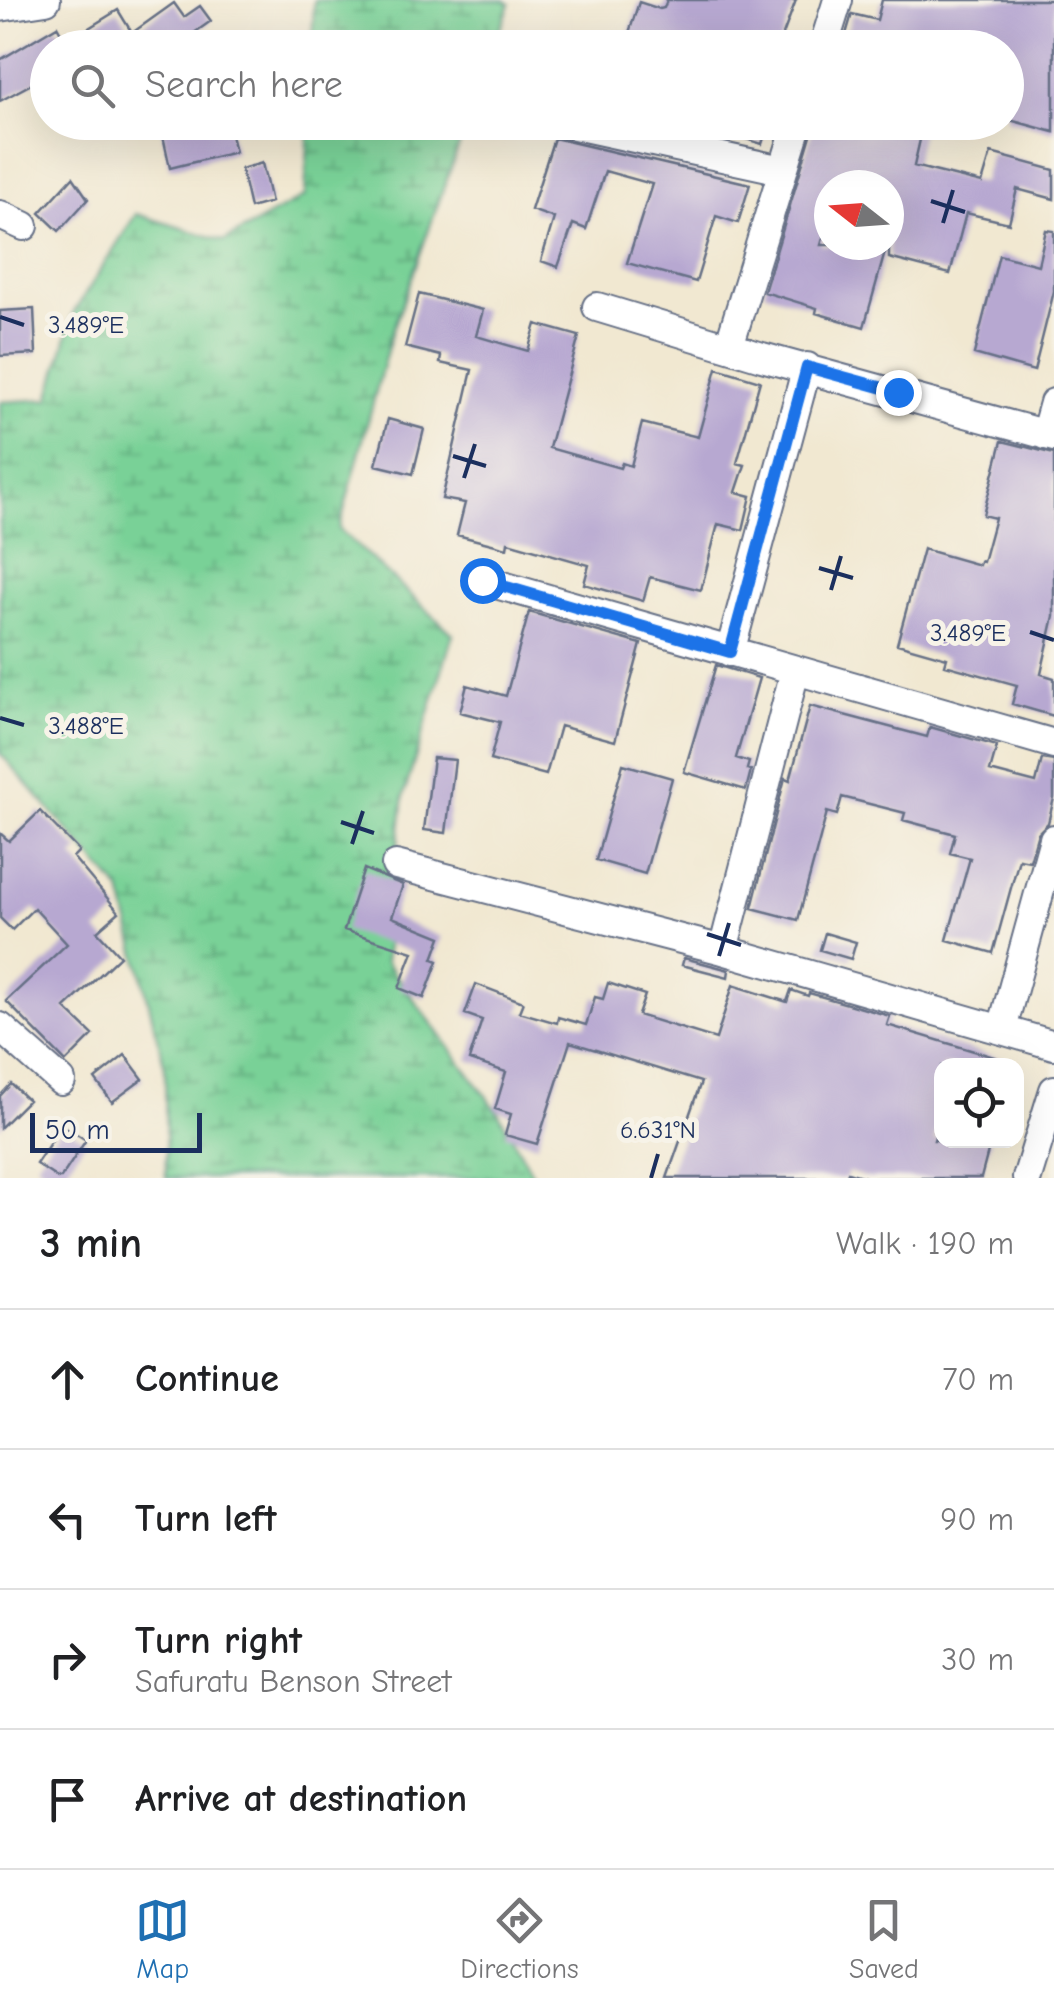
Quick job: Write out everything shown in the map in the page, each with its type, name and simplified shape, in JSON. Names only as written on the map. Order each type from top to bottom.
[{"type":"street","points":[[0,6],[46,0]]},
{"type":"street","points":[[828,30],[838,0]]},
{"type":"street","points":[[644,140],[782,170]]},
{"type":"street","points":[[728,346],[792,140]]},
{"type":"street","points":[[597,307],[1050,436],[1054,403]]},
{"type":"street","points":[[730,652],[807,367]]},
{"type":"street","points":[[482,580],[1054,744]]},
{"type":"street","points":[[723,950],[795,671]]},
{"type":"street","points":[[1002,1030],[1054,839]]},
{"type":"street","points":[[396,865],[723,950],[1054,1045]]},
{"type":"street","points":[[0,1026],[61,1082]]},
{"type":"street","points":[[1027,1178],[1054,1090]]},
{"type":"green space","points":[[314,0],[504,0],[510,4],[500,30],[313,30]]},
{"type":"green space","points":[[308,140],[461,140],[392,332],[339,529],[453,634],[404,795],[385,961],[498,1112],[535,1178],[166,1178],[165,1068],[121,891],[0,753],[0,402],[49,399],[74,312],[136,214],[224,241],[305,196]]},
{"type":"building","points":[[667,0],[796,0],[785,30],[630,30],[639,2],[664,8]]},
{"type":"building","points":[[882,0],[1054,0],[1054,132],[1024,124],[1024,30],[847,30],[852,14],[877,20]]},
{"type":"building","points":[[174,3],[184,17],[200,6],[211,21],[198,30],[136,30]]},
{"type":"building","points":[[118,10],[130,30],[86,30]]},
{"type":"building","points":[[30,42],[30,85],[0,101],[0,60]]},
{"type":"building","points":[[164,140],[232,140],[235,152],[170,168]]},
{"type":"building","points":[[553,140],[750,184],[738,223],[716,216],[696,282],[627,263],[652,184],[605,171],[586,229],[573,224],[558,267],[541,261],[554,218],[531,210]]},
{"type":"building","points":[[810,140],[920,140],[914,166],[982,183],[991,153],[1054,170],[1054,199],[1017,189],[1009,223],[966,213],[950,274],[897,260],[904,260],[904,170],[814,170],[814,260],[883,260],[864,327],[816,313],[817,308],[764,292]]},
{"type":"building","points":[[262,163],[271,202],[250,208],[241,169]]},
{"type":"building","points":[[73,177],[88,199],[59,231],[40,213]]},
{"type":"building","points":[[1046,230],[1054,231],[1054,291],[1034,371],[974,354],[999,255],[1038,265]]},
{"type":"building","points":[[419,294],[483,310],[476,336],[528,351],[536,324],[579,336],[549,448],[620,468],[622,463],[631,466],[642,423],[698,437],[717,368],[760,381],[737,463],[745,465],[736,492],[751,496],[743,530],[718,524],[701,590],[650,577],[643,601],[584,584],[589,565],[508,542],[507,548],[457,535],[465,503],[442,499],[472,370],[440,363],[441,356],[405,347]]},
{"type":"building","points":[[34,309],[36,354],[0,356],[0,311]]},
{"type":"building","points":[[388,419],[424,429],[413,474],[376,465]]},
{"type":"building","points":[[1002,441],[1054,454],[1054,616],[1041,674],[1054,678],[1054,716],[1012,704],[1017,685],[945,665],[947,658],[897,644],[923,549],[979,565],[983,562],[995,518],[983,515]]},
{"type":"building","points":[[529,612],[641,644],[615,741],[560,726],[546,775],[490,760],[500,722],[460,712],[467,685],[506,696]]},
{"type":"building","points":[[716,665],[759,678],[736,758],[749,762],[746,790],[684,772]]},
{"type":"building","points":[[810,706],[927,737],[930,727],[997,746],[990,771],[1036,783],[1042,759],[1054,761],[1054,798],[1048,823],[1038,833],[1030,861],[1019,859],[993,953],[947,940],[970,858],[950,853],[955,834],[903,820],[905,813],[842,797],[837,815],[827,812],[798,920],[752,908],[785,778],[790,780]]},
{"type":"building","points":[[433,758],[455,760],[446,833],[424,830]]},
{"type":"building","points":[[623,764],[672,778],[645,874],[596,860]]},
{"type":"building","points":[[40,811],[79,851],[73,857],[119,912],[97,931],[120,956],[65,1008],[93,1035],[66,1062],[6,1001],[67,944],[34,908],[12,930],[0,918],[0,833],[9,841]]},
{"type":"building","points":[[364,869],[403,885],[392,917],[441,937],[433,959],[438,961],[424,998],[399,988],[413,952],[344,930]]},
{"type":"building","points":[[825,933],[856,942],[851,959],[820,950]]},
{"type":"building","points":[[684,958],[729,970],[728,977],[682,965]]},
{"type":"building","points":[[608,983],[645,995],[638,1015],[716,1039],[733,985],[787,1002],[791,990],[890,1016],[887,1025],[997,1058],[934,1058],[934,1148],[989,1148],[981,1178],[868,1178],[848,1172],[846,1178],[667,1178],[701,1082],[570,1042],[537,1144],[505,1135],[511,1114],[495,1109],[506,1072],[469,1060],[482,1020],[465,1014],[476,984],[523,1002],[519,1012],[557,1023],[558,1017],[586,1025],[595,997],[603,999]]},
{"type":"building","points":[[125,1055],[143,1079],[112,1102],[95,1079]]},
{"type":"building","points":[[11,1084],[28,1100],[0,1128],[0,1096]]},
{"type":"building","points":[[62,1125],[86,1140],[61,1178],[57,1178],[36,1164]]},
{"type":"route","points":[[482,580],[730,652],[807,367],[898,392]]}]
